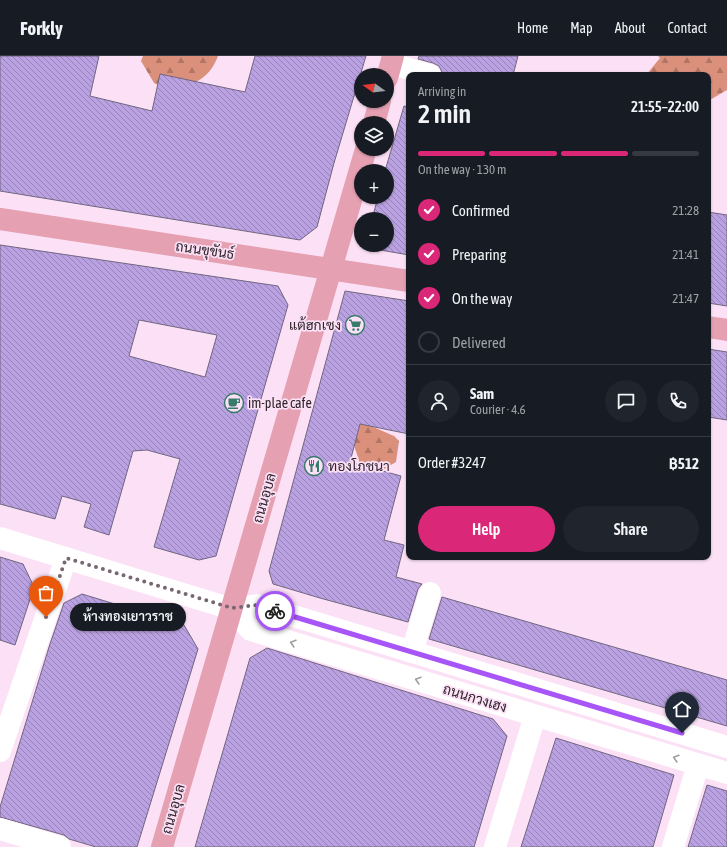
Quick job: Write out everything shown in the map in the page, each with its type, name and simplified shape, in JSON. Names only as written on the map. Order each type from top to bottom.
[{"type":"main road","name":"ถนนอุบล","points":[[162,847],[364,156]]},
{"type":"main road","name":"ถนนขุขันธ์","points":[[0,219],[406,281]]},
{"type":"main road","points":[[711,327],[727,330]]},
{"type":"street","points":[[391,66],[417,72]]},
{"type":"street","name":"ถนนกวงเฮง","points":[[0,538],[232,608],[257,605],[727,746]]},
{"type":"street","points":[[0,751],[66,558]]},
{"type":"street","points":[[412,652],[430,593]]},
{"type":"street","name":"ถนนกวงเฮง","points":[[232,608],[251,630],[727,773]]},
{"type":"street","points":[[495,847],[535,716]]},
{"type":"street","points":[[673,847],[698,765]]},
{"type":"street","points":[[0,829],[60,847]]},
{"type":"green space","points":[[143,56],[218,56],[210,70],[200,80],[172,92],[154,83],[141,61]]},
{"type":"green space","points":[[658,56],[727,56],[727,90],[711,99],[711,72],[648,72],[660,58]]},
{"type":"green space","points":[[355,419],[394,436],[399,441],[396,462],[374,475],[362,469],[349,431]]},
{"type":"building","points":[[0,56],[99,56],[90,96],[152,111],[160,74],[245,92],[255,56],[366,56],[362,68],[354,68],[354,96],[317,227],[300,240],[0,191]]},
{"type":"building","points":[[419,56],[518,56],[514,72],[442,72],[439,66],[418,59]]},
{"type":"building","points":[[404,106],[406,106],[406,254],[392,252],[394,252],[394,212],[374,212],[376,204],[394,204],[394,164],[387,164],[389,156],[394,156],[394,140]]},
{"type":"building","points":[[711,212],[727,215],[727,306],[711,303]]},
{"type":"building","points":[[0,245],[278,286],[288,305],[216,556],[199,560],[154,547],[180,459],[147,450],[133,451],[109,535],[84,527],[91,504],[62,496],[55,519],[0,504]],"holes":[[[139,320],[217,335],[205,377],[129,356]]]},
{"type":"building","points":[[345,291],[406,301],[406,433],[360,424],[350,462],[401,476],[384,540],[404,545],[396,577],[422,584],[418,589],[408,622],[273,584],[269,571]]},
{"type":"building","points":[[711,349],[727,352],[727,420],[711,417]]},
{"type":"building","points":[[0,557],[23,564],[34,587],[15,645],[0,640]]},
{"type":"building","points":[[82,594],[184,625],[198,649],[137,847],[96,847],[69,839],[64,835],[0,817],[0,807],[64,603]]},
{"type":"building","points":[[442,597],[727,680],[727,726],[429,639]]},
{"type":"building","points":[[267,648],[493,719],[507,736],[474,847],[195,847],[250,658]]},
{"type":"building","points":[[556,738],[674,775],[653,847],[521,847]]},
{"type":"building","points":[[707,785],[727,791],[727,847],[688,847]]},
{"type":"way so far","points":[[46,617],[66,558],[232,608],[257,605],[275,611]]},
{"type":"place","name":"แต้ฮกเซง","points":[[355,325]]},
{"type":"place","name":"im-plae cafe","points":[[234,403]]},
{"type":"place","name":"ทองโภชนา","points":[[314,466]]},
{"type":"place","name":"ห้างทองเยาวราช","points":[[46,617]]},
{"type":"route","points":[[275,611],[682,733]]}]
